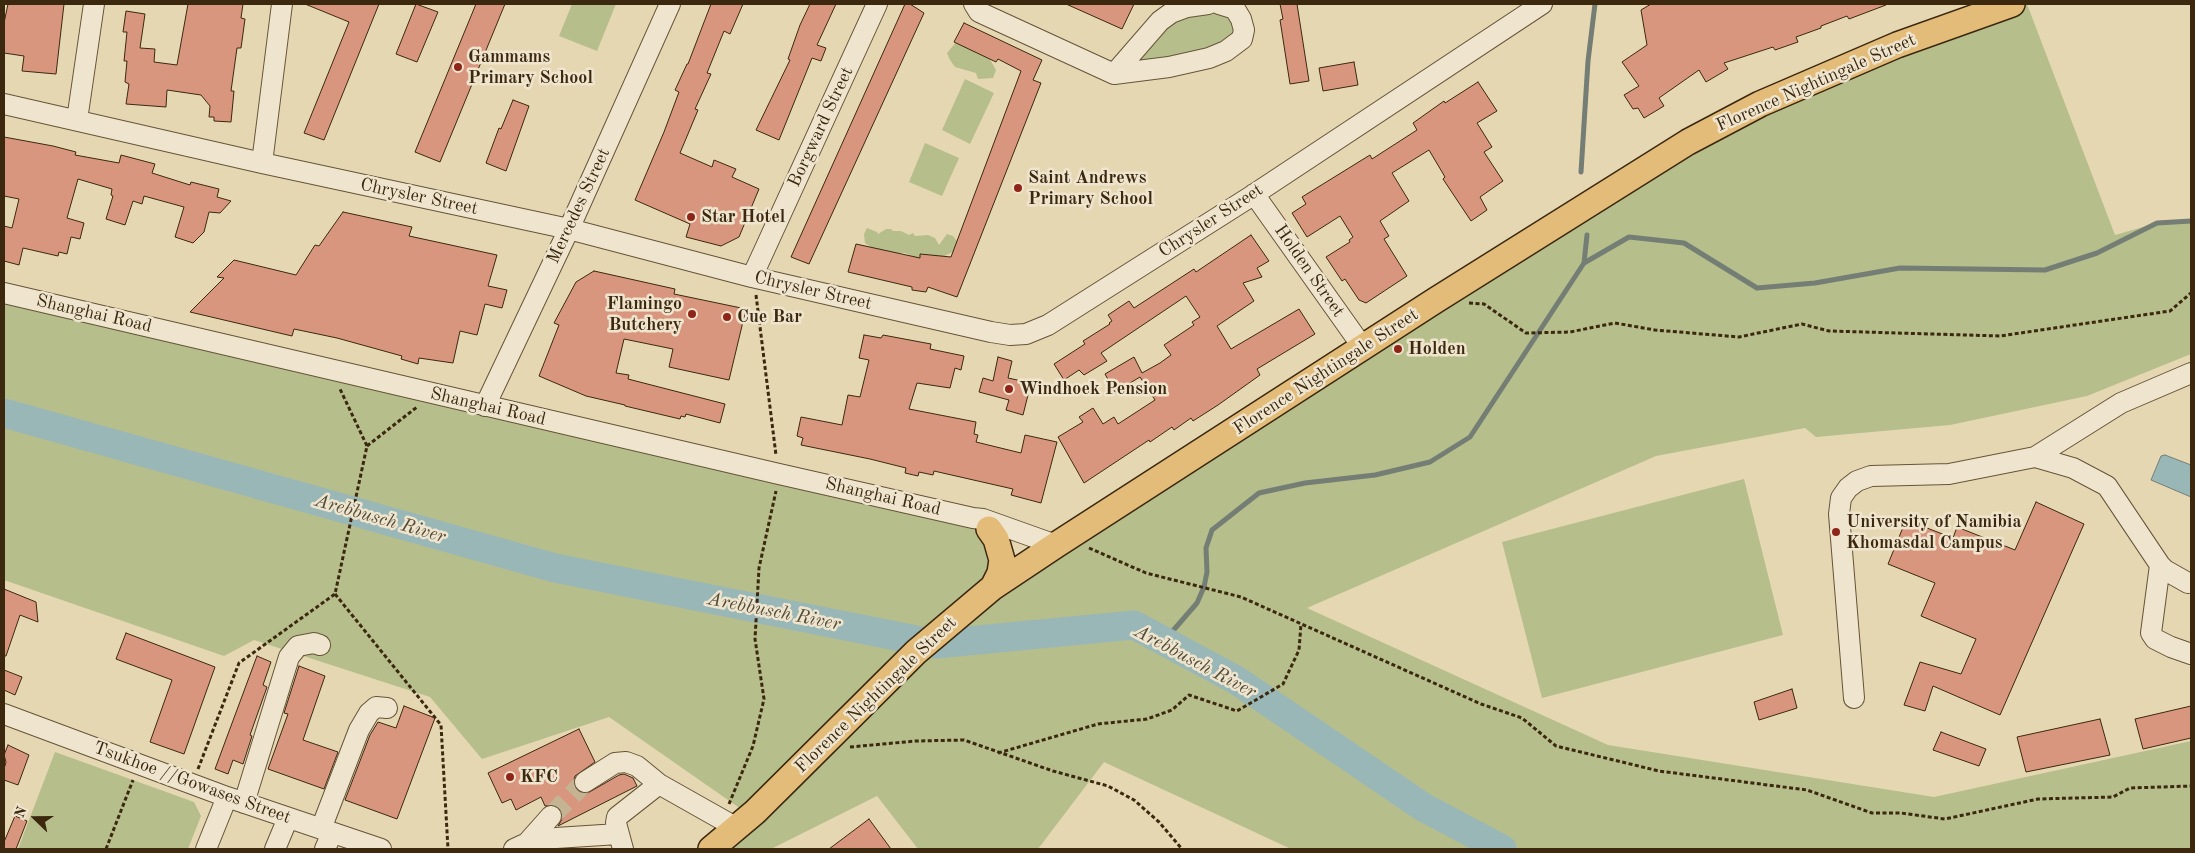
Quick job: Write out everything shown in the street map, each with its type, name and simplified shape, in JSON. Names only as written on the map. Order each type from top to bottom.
[{"type":"main road","name":"Florence Nightingale Street","points":[[711,849],[730,824],[823,744],[916,652],[993,587],[1056,546],[1364,349],[1436,300],[1688,142],[1760,104],[1897,45],[2012,4]]},
{"type":"main road","points":[[981,524],[996,539],[1002,560],[1000,573],[993,587]]},
{"type":"street","points":[[78,120],[94,4]]},
{"type":"street","points":[[262,163],[282,4]]},
{"type":"street","name":"Mercedes Street","points":[[484,406],[568,229],[670,4]]},
{"type":"street","name":"Borgward Street","points":[[752,277],[877,4]]},
{"type":"street","points":[[974,4],[979,12],[1114,74],[1209,58],[1226,51],[1242,39],[1244,30],[1235,8],[1219,4]]},
{"type":"street","points":[[1114,74],[1160,21],[1187,7],[1208,4]]},
{"type":"street","name":"Chrysler Street","points":[[4,104],[262,163],[568,229],[752,277],[991,332],[1026,334],[1048,325],[1254,194],[1514,11],[1542,4]]},
{"type":"street","name":"Holden Street","points":[[1254,194],[1364,349]]},
{"type":"street","name":"Shanghai Road","points":[[4,293],[778,474],[981,524],[983,519],[1056,546]]},
{"type":"street","points":[[1854,698],[1839,514],[1841,498],[1848,488],[1857,481],[1871,476],[1949,474],[2035,457],[2121,403],[2191,373]]},
{"type":"street","points":[[2035,457],[2073,468],[2107,486],[2160,565],[2165,570],[2188,583]]},
{"type":"street","points":[[2160,565],[2151,633],[2155,639],[2191,654]]},
{"type":"street","points":[[206,849],[236,800],[288,657],[298,646],[314,643],[320,645]]},
{"type":"street","points":[[326,837],[359,730],[369,713],[376,707],[387,708]]},
{"type":"street","name":"Tsukhoe //Gowases Street","points":[[4,714],[288,818],[326,837],[381,849]]},
{"type":"street","points":[[585,782],[615,763],[626,762],[637,766],[659,784],[730,824]]},
{"type":"street","points":[[521,846],[571,836],[620,842],[616,823],[619,814],[659,784]]},
{"type":"street","points":[[521,846],[550,816]]},
{"type":"street","points":[[275,849],[288,818]]},
{"type":"path","points":[[730,824],[753,746],[764,699],[755,639],[759,568],[778,474],[760,315],[752,277]]},
{"type":"path","points":[[1436,300],[1484,304],[1526,333],[1570,332],[1615,323],[1655,330],[1739,337],[1802,324],[1829,331],[2000,336],[2170,311],[2191,293]]},
{"type":"path","points":[[193,784],[239,663],[335,594],[367,446],[331,370]]},
{"type":"path","points":[[367,446],[433,394]]},
{"type":"path","points":[[1056,546],[1146,573],[1241,597],[1480,704],[1522,718],[1556,746],[1659,772],[1807,790],[1872,813],[1946,819],[2038,799],[2113,797],[2130,788],[2191,786]]},
{"type":"path","points":[[335,594],[441,725],[448,849]]},
{"type":"path","points":[[998,753],[1098,724],[1147,719],[1172,710],[1189,695],[1237,711],[1283,684],[1299,650],[1301,624]]},
{"type":"path","points":[[823,744],[855,747],[916,741],[964,740],[1053,772],[1108,786],[1134,800],[1159,822],[1182,849]]},
{"type":"path","points":[[106,849],[139,764]]},
{"type":"green space","points":[[572,4],[616,4],[597,51],[559,36]]},
{"type":"green space","points":[[2012,4],[2027,4],[2115,235],[2157,223],[2191,221],[2191,354],[2087,396],[1950,425],[1816,437],[1805,428],[1656,456],[1307,608],[1608,745],[1934,797],[2191,741],[2191,849],[1291,849],[1104,762],[1038,849],[918,849],[877,796],[771,849],[711,849],[751,816],[609,717],[482,759],[430,697],[254,640],[224,656],[4,580],[4,293],[973,518],[1000,573],[1688,142]]},
{"type":"green space","points":[[1227,10],[1241,43],[1174,60],[1133,61],[1165,21]]},
{"type":"green space","points":[[957,41],[988,56],[996,70],[993,78],[978,79],[976,73],[955,67],[947,53]]},
{"type":"green space","points":[[965,79],[994,93],[970,144],[942,130]]},
{"type":"green space","points":[[925,143],[959,158],[942,196],[909,182]]},
{"type":"green space","points":[[867,228],[878,234],[886,229],[891,229],[909,235],[913,233],[915,236],[928,235],[935,238],[939,245],[947,234],[953,236],[957,241],[957,248],[953,252],[929,263],[905,253],[876,251],[865,243],[864,234]]},
{"type":"green space","points":[[1744,479],[1783,635],[1542,698],[1502,542]]},
{"type":"green space","points":[[55,752],[194,802],[201,816],[188,849],[18,849]]},
{"type":"water","points":[[2165,455],[2191,465],[2191,497],[2151,480],[2161,456]]},
{"type":"building","points":[[8,4],[64,4],[56,74],[22,71],[24,56],[4,53],[4,23]]},
{"type":"building","points":[[188,4],[243,4],[241,18],[245,19],[241,48],[237,48],[231,91],[234,91],[231,122],[214,121],[214,117],[209,117],[210,106],[201,95],[167,90],[166,107],[126,104],[129,84],[125,82],[127,61],[124,61],[127,32],[123,32],[126,11],[145,14],[140,48],[155,49],[154,62],[177,65]]},
{"type":"building","points":[[305,4],[379,4],[324,140],[304,133],[349,22]]},
{"type":"building","points":[[416,4],[438,12],[417,62],[396,54]]},
{"type":"building","points":[[476,4],[505,4],[440,162],[415,152]]},
{"type":"building","points":[[711,4],[743,4],[730,34],[724,31],[707,73],[711,74],[695,109],[698,110],[680,153],[712,167],[714,160],[736,169],[732,177],[759,189],[739,237],[721,246],[686,237],[690,224],[635,200],[679,92],[675,90],[688,64]]},
{"type":"building","points":[[810,4],[836,4],[817,45],[826,48],[821,61],[812,58],[779,140],[756,130],[790,60],[788,59],[800,25]]},
{"type":"building","points":[[905,4],[910,4],[924,13],[809,264],[791,257]]},
{"type":"building","points":[[1066,4],[1134,4],[1122,29]]},
{"type":"building","points":[[1280,4],[1297,4],[1309,81],[1290,84],[1280,20],[1283,19]]},
{"type":"building","points":[[1651,4],[1886,5],[1849,19],[1847,16],[1821,26],[1821,28],[1796,37],[1798,42],[1775,50],[1773,47],[1724,63],[1728,69],[1706,82],[1699,70],[1659,98],[1664,106],[1644,118],[1638,108],[1633,109],[1624,95],[1639,86],[1622,62],[1647,45],[1641,10]]},
{"type":"building","points":[[964,23],[1042,60],[1033,80],[1041,83],[957,297],[928,287],[926,292],[912,290],[912,287],[848,272],[856,244],[920,258],[920,254],[951,257],[1021,71],[998,59],[996,62],[954,42]]},
{"type":"building","points":[[1354,62],[1358,85],[1323,91],[1319,68]]},
{"type":"building","points":[[1478,82],[1497,111],[1477,123],[1492,147],[1484,152],[1503,181],[1480,197],[1487,210],[1471,221],[1443,179],[1445,177],[1429,150],[1392,173],[1409,201],[1380,221],[1389,236],[1384,239],[1407,276],[1366,303],[1359,300],[1345,279],[1342,281],[1326,257],[1350,242],[1349,240],[1353,237],[1340,216],[1307,237],[1292,213],[1306,204],[1302,197],[1370,155],[1372,159],[1417,130],[1413,123],[1444,101],[1445,103]]},
{"type":"building","points":[[513,100],[529,106],[506,171],[486,163],[499,128],[501,129]]},
{"type":"building","points":[[4,137],[53,146],[76,152],[75,155],[119,163],[121,155],[155,164],[152,173],[190,185],[191,182],[219,189],[217,197],[231,201],[220,213],[209,212],[204,232],[193,243],[175,237],[184,207],[144,196],[142,204],[133,201],[125,225],[106,219],[113,196],[111,195],[112,189],[78,179],[67,218],[84,223],[80,239],[71,237],[67,254],[59,252],[58,256],[23,248],[19,265],[4,261],[4,226],[12,228],[19,199],[4,196]]},
{"type":"building","points":[[343,212],[412,227],[409,236],[497,255],[488,286],[507,290],[502,308],[485,304],[477,335],[460,331],[453,363],[419,358],[418,364],[401,359],[402,356],[337,338],[294,329],[292,336],[190,312],[224,278],[217,277],[234,260],[296,275],[315,245],[319,246]]},
{"type":"building","points":[[1251,235],[1269,261],[1257,268],[1262,277],[1243,283],[1254,301],[1217,326],[1231,349],[1299,309],[1315,334],[1257,369],[1260,375],[1218,405],[1193,421],[1191,418],[1174,430],[1172,427],[1150,442],[1149,440],[1084,483],[1058,437],[1083,422],[1079,417],[1093,408],[1103,424],[1114,417],[1118,424],[1155,400],[1140,377],[1115,392],[1105,374],[1134,357],[1142,373],[1160,363],[1171,355],[1164,345],[1194,325],[1192,322],[1200,317],[1186,296],[1101,353],[1107,361],[1084,375],[1079,370],[1064,380],[1054,364],[1085,344],[1083,341],[1110,324],[1112,321],[1108,315],[1129,301],[1134,308],[1194,269],[1196,272]]},
{"type":"building","points":[[594,271],[675,289],[674,294],[746,309],[729,380],[669,367],[673,349],[624,339],[616,373],[629,375],[628,379],[725,404],[720,423],[686,414],[685,417],[681,416],[680,419],[586,396],[539,376],[559,325],[554,323],[576,282]]},
{"type":"building","points":[[864,335],[881,338],[883,335],[931,344],[930,349],[964,356],[961,370],[955,368],[950,388],[917,383],[909,409],[976,422],[974,434],[978,435],[976,442],[1021,453],[1025,435],[1057,442],[1041,503],[1011,495],[1013,489],[934,471],[933,475],[919,472],[918,476],[905,473],[906,468],[801,445],[803,438],[797,436],[801,417],[842,425],[848,395],[860,397],[869,360],[859,358]]},
{"type":"building","points":[[998,357],[1012,361],[1008,378],[1031,383],[1023,415],[1006,410],[1009,400],[979,392],[983,378],[993,381]]},
{"type":"building","points":[[2036,502],[2084,524],[2000,715],[1933,686],[1925,711],[1904,705],[1920,662],[1961,674],[1976,639],[1921,616],[1935,583],[1888,564],[1906,520],[1953,538],[1957,527],[2015,550]]},
{"type":"building","points":[[4,589],[36,602],[38,622],[20,615],[6,656],[4,656]]},
{"type":"building","points":[[126,633],[215,667],[184,754],[150,742],[172,680],[116,659]]},
{"type":"building","points":[[257,656],[271,662],[263,685],[267,687],[250,735],[252,736],[243,764],[233,760],[228,774],[215,769]]},
{"type":"building","points":[[299,666],[325,676],[303,740],[338,752],[324,789],[268,769],[288,714],[284,713]]},
{"type":"building","points":[[4,670],[22,677],[15,695],[4,690]]},
{"type":"building","points":[[1792,689],[1797,708],[1759,720],[1754,702]]},
{"type":"building","points":[[404,706],[435,718],[397,819],[345,800],[370,735],[378,722],[396,728]]},
{"type":"building","points":[[2191,706],[2191,738],[2143,749],[2135,719]]},
{"type":"building","points":[[2100,719],[2110,755],[2026,772],[2017,737]]},
{"type":"building","points":[[579,729],[595,762],[575,776],[573,783],[575,789],[580,793],[586,794],[624,774],[633,778],[637,786],[558,826],[562,819],[562,812],[554,805],[545,806],[541,797],[516,810],[511,799],[502,803],[488,773]]},
{"type":"building","points":[[1941,732],[1986,749],[1979,766],[1933,750]]},
{"type":"building","points":[[8,745],[29,755],[18,785],[4,780],[6,762],[4,755]]},
{"type":"building","points":[[15,816],[27,821],[16,849],[4,849],[4,842]]},
{"type":"building","points":[[869,819],[891,849],[829,849]]},
{"type":"waterway","points":[[1581,172],[1588,61],[1595,4]]},
{"type":"waterway","points":[[1164,641],[1197,603],[1204,587],[1207,572],[1206,548],[1212,530],[1259,493],[1305,483],[1375,475],[1430,462],[1470,437],[1584,263],[1629,237],[1684,243],[1757,288],[1815,283],[1900,268],[2045,270],[2097,253],[2157,223],[2191,221]]},
{"type":"waterway","points":[[1584,263],[1587,235]]},
{"type":"waterway","name":"Arebbusch River","points":[[4,413],[555,568],[936,644],[1134,625],[1236,680],[1423,807],[1502,849]]},
{"type":"tunnel","points":[[551,816],[585,782]]},
{"type":"place","name":"Gammams Primary School","points":[[458,67]]},
{"type":"place","name":"Saint Andrews Primary School","points":[[1018,188]]},
{"type":"place","name":"Star Hotel","points":[[691,217]]},
{"type":"place","name":"Flamingo Butchery","points":[[692,314]]},
{"type":"place","name":"Cue Bar","points":[[727,317]]},
{"type":"place","name":"Holden","points":[[1398,349]]},
{"type":"place","name":"Windhoek Pension","points":[[1009,389]]},
{"type":"place","name":"University of Namibia Khomasdal Campus","points":[[1836,532]]},
{"type":"place","name":"KFC","points":[[510,777]]}]
